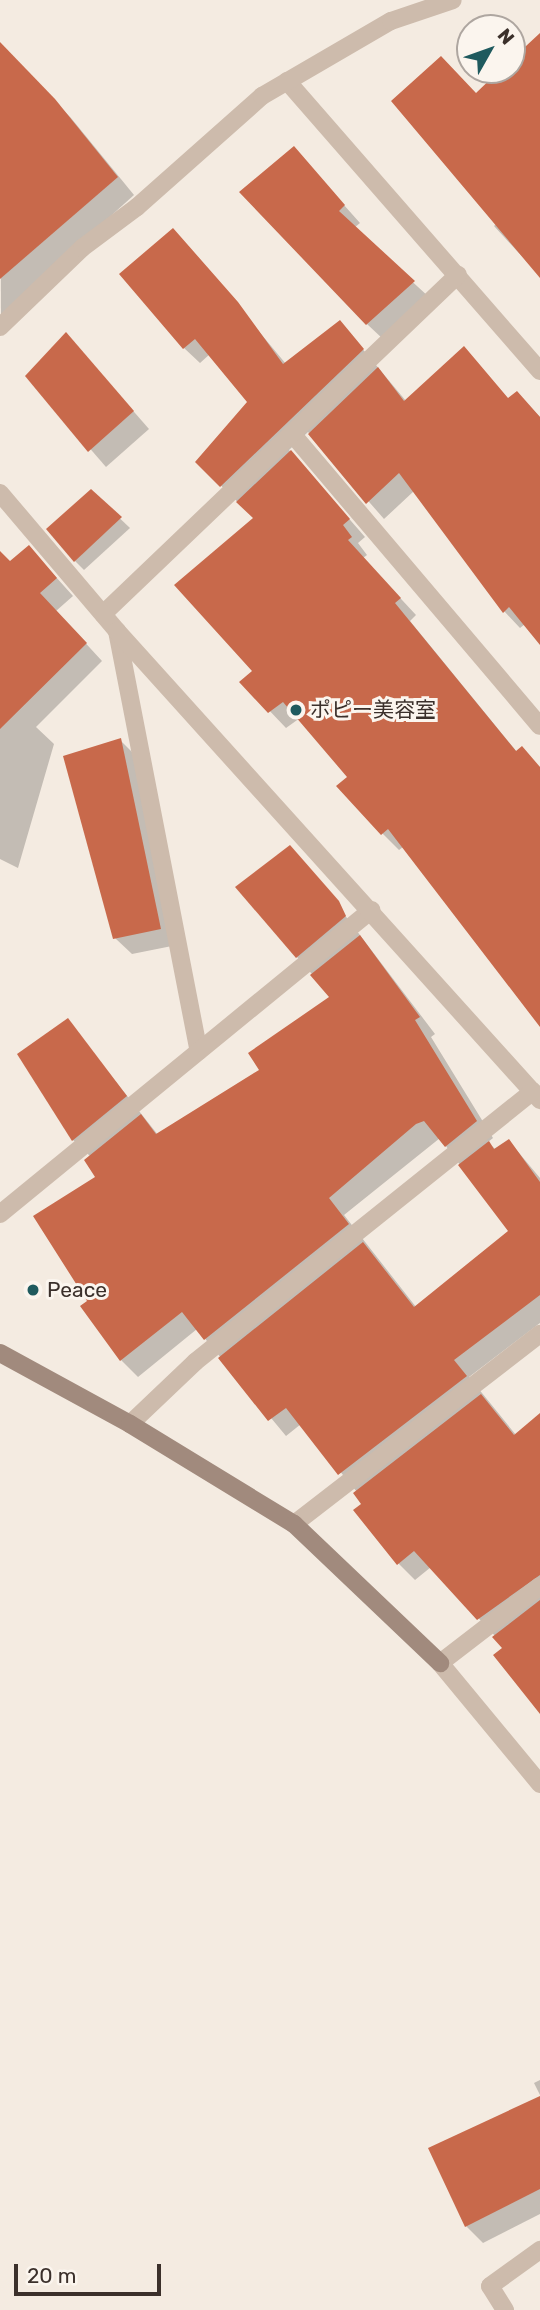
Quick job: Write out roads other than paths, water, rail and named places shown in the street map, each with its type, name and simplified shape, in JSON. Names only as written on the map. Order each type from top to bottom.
[{"type":"street","points":[[0,327],[82,247],[137,207],[262,96],[391,21],[453,0]]},
{"type":"street","points":[[286,81],[540,371]]},
{"type":"street","points":[[103,614],[294,436],[458,275]]},
{"type":"street","points":[[294,436],[540,726]]},
{"type":"street","points":[[0,494],[117,631],[538,1092],[195,1362],[130,1423]]},
{"type":"street","points":[[117,631],[199,1051]]},
{"type":"street","points":[[0,1214],[372,910]]},
{"type":"street","points":[[294,1524],[540,1334]]},
{"type":"street","points":[[0,1353],[130,1423],[294,1524],[440,1663],[540,1784]]},
{"type":"street","points":[[440,1663],[540,1586]]},
{"type":"street","points":[[505,2310],[491,2286],[540,2250]]},
{"type":"place","name":"ポピー美容室","points":[[296,710]]},
{"type":"place","name":"Peace","points":[[33,1290]]}]
